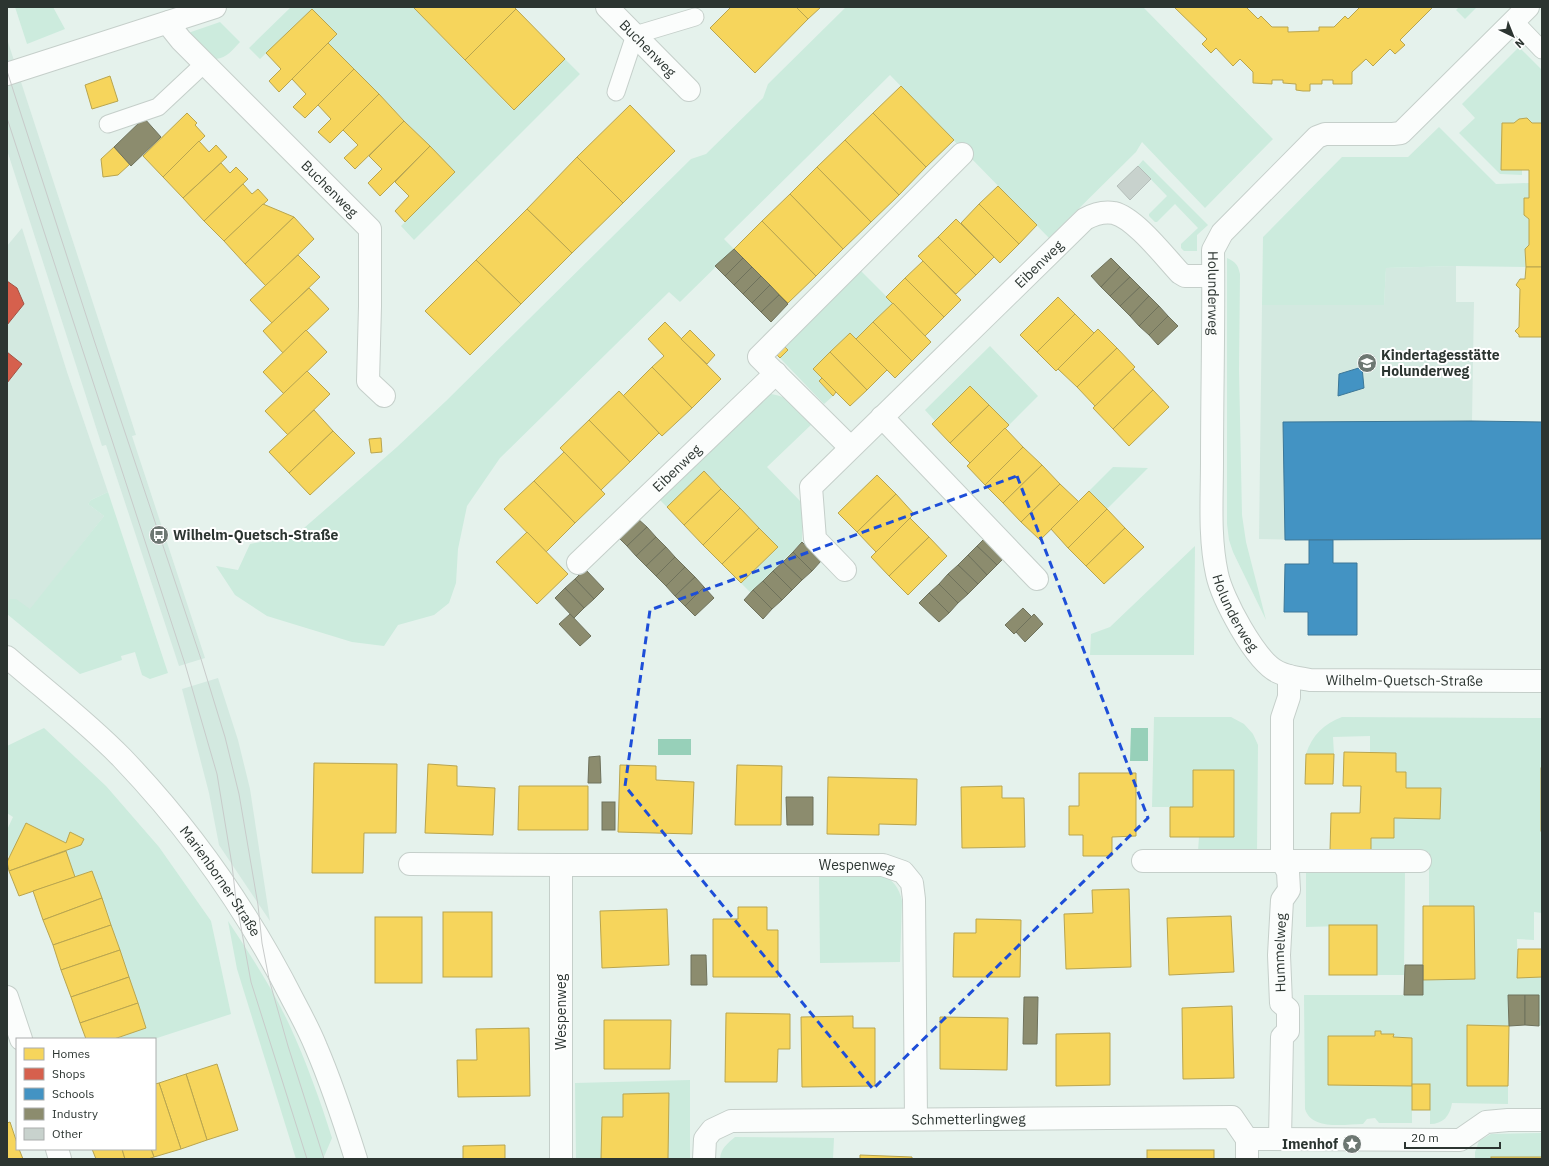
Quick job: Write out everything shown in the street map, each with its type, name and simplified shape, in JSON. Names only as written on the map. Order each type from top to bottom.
[{"type":"street","points":[[16,71],[215,7]]},
{"type":"street","name":"Buchenweg","points":[[607,7],[689,90]]},
{"type":"street","name":"Holunderweg","points":[[1279,672],[1249,643],[1232,613],[1217,574],[1212,534],[1213,250],[1222,233],[1317,137],[1325,134],[1400,133],[1521,14]]},
{"type":"street","name":"Buchenweg","points":[[169,22],[181,40],[370,229],[368,380],[384,396]]},
{"type":"street","points":[[850,447],[759,357],[962,154]]},
{"type":"street","name":"Eibenweg","points":[[845,570],[815,539],[811,487],[850,447],[978,325],[1085,219],[1096,213],[1112,213],[1128,220],[1180,273],[1185,276],[1213,276]]},
{"type":"street","name":"Eibenweg","points":[[578,563],[776,373]]},
{"type":"street","points":[[882,417],[1037,579]]},
{"type":"street","name":"Marienborner Straße","points":[[7,658],[121,757],[164,803],[219,875],[284,982],[316,1046],[338,1102],[356,1159]]},
{"type":"street","name":"Wilhelm-Quetsch-Straße","points":[[1279,672],[1310,680],[1542,681]]},
{"type":"street","name":"Hummelweg","points":[[1279,672],[1289,697],[1282,718],[1282,861],[1288,872],[1289,890],[1282,900],[1280,955],[1281,1003],[1288,1009],[1288,1031],[1282,1037],[1280,1139]]},
{"type":"street","points":[[1143,861],[1420,861]]},
{"type":"street","name":"Wespenweg","points":[[410,864],[883,865],[903,872],[912,882],[914,899],[916,1118]]},
{"type":"street","name":"Wespenweg","points":[[561,865],[561,1159]]},
{"type":"street","points":[[7,997],[21,1038]]},
{"type":"street","name":"Schmetterlingweg","points":[[704,1159],[705,1139],[712,1130],[731,1120],[1232,1117],[1247,1149]]},
{"type":"street","points":[[1247,1149],[1280,1139],[1460,1140],[1486,1122],[1542,1120]]},
{"type":"lane","points":[[1521,14],[1542,50]]},
{"type":"lane","points":[[616,92],[635,35],[695,17]]},
{"type":"lane","points":[[108,124],[158,107],[205,63]]},
{"type":"highlighted area","points":[[1017,476],[1148,818],[873,1089],[625,786],[650,610]]},
{"type":"shaded area","points":[[15,7],[53,7],[65,29],[27,44]]},
{"type":"shaded area","points":[[291,7],[413,7],[513,110],[565,59],[580,74],[414,240],[401,226],[455,172],[328,43],[337,34],[312,9],[260,59],[249,48]]},
{"type":"shaded area","points":[[846,7],[1143,7],[1273,139],[1205,208],[1142,142],[1136,152],[1049,238],[890,75],[724,239],[734,249],[680,302],[669,292],[500,458],[467,506],[458,549],[456,583],[449,603],[434,615],[398,625],[384,646],[352,642],[267,616],[235,595],[216,566],[238,570],[250,544],[296,535],[397,447],[446,401],[691,159],[706,154],[763,98],[768,84]]},
{"type":"shaded area","points":[[1459,7],[1477,7],[1465,19],[1456,10]]},
{"type":"shaded area","points":[[220,22],[240,42],[232,51],[216,59],[190,33]]},
{"type":"shaded area","points":[[7,39],[136,435],[132,436],[205,658],[179,666],[106,445],[102,446],[7,150]]},
{"type":"shaded area","points":[[1519,47],[1542,70],[1542,123],[1532,123],[1527,118],[1519,119],[1514,123],[1502,123],[1501,170],[1522,170],[1522,175],[1500,174],[1459,133],[1475,118],[1462,104]]},
{"type":"shaded area","points":[[1439,127],[1496,184],[1529,183],[1529,198],[1525,215],[1529,219],[1529,245],[1525,250],[1526,267],[1456,266],[1386,268],[1384,305],[1262,305],[1263,237],[1342,157],[1408,157]]},
{"type":"shaded area","points":[[1143,160],[1208,225],[1197,235],[1197,251],[1184,251],[1181,248],[1181,244],[1198,228],[1175,204],[1157,222],[1149,216],[1149,214],[1167,196],[1138,166]]},
{"type":"shaded area","points":[[22,228],[67,372],[108,492],[91,500],[88,504],[104,516],[30,610],[7,603],[7,246]]},
{"type":"shaded area","points":[[1227,258],[1236,264],[1240,274],[1239,369],[1242,515],[1246,542],[1266,620],[1233,552],[1229,540],[1227,524]]},
{"type":"shaded area","name":"Kindertagesstätte Holunderweg","points":[[1456,266],[1456,302],[1474,302],[1472,421],[1542,422],[1542,539],[1259,539],[1262,305],[1384,305],[1386,268]]},
{"type":"shaded area","points":[[859,269],[893,303],[856,339],[850,333],[813,369],[822,378],[819,382],[833,396],[824,404],[780,358],[788,350],[782,344]]},
{"type":"shaded area","points":[[990,346],[1038,396],[1009,425],[970,386],[935,421],[925,410]]},
{"type":"shaded area","points":[[771,394],[789,401],[799,408],[813,423],[767,467],[802,503],[802,542],[751,593],[741,583],[778,547],[704,471],[667,507],[657,497],[761,396]]},
{"type":"shaded area","points":[[1113,467],[1148,468],[1107,509],[1089,491]]},
{"type":"shaded area","points":[[108,492],[168,673],[150,679],[142,675],[135,652],[121,656],[122,660],[80,674],[7,614],[7,603],[10,599],[16,599],[30,609],[104,516],[88,504],[91,500]]},
{"type":"shaded area","points":[[1195,546],[1194,655],[1090,655],[1091,634],[1110,627]]},
{"type":"shaded area","points":[[218,678],[238,740],[250,789],[270,921],[219,845],[209,793],[182,689]]},
{"type":"shaded area","points":[[1154,717],[1231,717],[1244,724],[1253,734],[1258,745],[1257,852],[1198,851],[1199,837],[1234,837],[1234,770],[1193,770],[1193,807],[1152,807]]},
{"type":"shaded area","points":[[1342,717],[1542,718],[1542,913],[1534,912],[1534,940],[1517,939],[1518,977],[1542,977],[1542,1025],[1539,1026],[1508,996],[1509,1026],[1467,1026],[1467,1086],[1508,1086],[1508,1104],[1452,1103],[1450,1112],[1442,1121],[1435,1124],[1430,1124],[1430,1084],[1412,1084],[1412,1038],[1393,1037],[1394,1034],[1381,1034],[1381,1031],[1375,1031],[1375,1036],[1328,1036],[1328,1085],[1412,1086],[1412,1123],[1379,1123],[1375,1118],[1367,1119],[1363,1124],[1330,1125],[1314,1121],[1305,1109],[1304,995],[1423,995],[1423,980],[1475,979],[1474,906],[1429,906],[1429,852],[1371,852],[1371,838],[1394,838],[1394,818],[1440,818],[1441,788],[1406,788],[1406,772],[1396,772],[1396,753],[1370,752],[1370,736],[1333,737],[1334,754],[1306,754],[1315,736],[1324,727]]},
{"type":"shaded area","points":[[44,728],[106,786],[159,847],[211,921],[231,1014],[156,1038],[117,1038],[146,1028],[92,871],[75,877],[66,851],[70,833],[66,843],[26,823],[10,856],[7,855],[7,830],[13,817],[7,813],[7,746]]},
{"type":"shaded area","points":[[1131,728],[1148,728],[1148,761],[1130,761]]},
{"type":"shaded area","points":[[658,739],[691,739],[691,755],[658,755]]},
{"type":"shaded area","points":[[1306,871],[1405,871],[1404,975],[1377,975],[1377,925],[1306,927]]},
{"type":"shaded area","points":[[819,875],[881,875],[893,882],[902,901],[900,962],[820,963]]},
{"type":"shaded area","points":[[228,921],[268,984],[289,1024],[307,1066],[332,1138],[323,1159],[296,1159],[237,969]]},
{"type":"shaded area","points":[[690,1080],[690,1159],[576,1159],[575,1083]]},
{"type":"shaded area","points":[[1542,1133],[1542,1157],[1492,1157],[1491,1159],[1475,1159],[1475,1152],[1479,1141],[1491,1134]]},
{"type":"shaded area","points":[[735,1137],[834,1138],[833,1159],[720,1159],[723,1149]]},
{"type":"building: Homes","points":[[514,7],[516,9],[465,60],[414,8]]},
{"type":"building: Homes","points":[[731,7],[796,7],[808,19],[755,73],[710,28]]},
{"type":"building: Homes","points":[[796,7],[821,7],[808,19]]},
{"type":"building: Homes","points":[[1174,7],[1246,7],[1258,19],[1261,16],[1272,27],[1288,27],[1288,32],[1319,31],[1319,27],[1334,27],[1345,16],[1348,19],[1360,7],[1433,7],[1400,40],[1405,45],[1395,54],[1390,49],[1373,66],[1366,59],[1352,72],[1352,84],[1333,84],[1333,80],[1322,80],[1322,84],[1310,84],[1310,91],[1303,91],[1296,90],[1296,84],[1283,83],[1283,80],[1272,80],[1272,84],[1253,83],[1253,72],[1240,59],[1233,66],[1216,48],[1211,53],[1202,44],[1207,39]]},
{"type":"building: Homes","points":[[312,9],[337,34],[279,92],[269,81],[281,69],[266,53]]},
{"type":"building: Homes","points":[[516,9],[565,59],[514,110],[465,60]]},
{"type":"building: Homes","points":[[328,43],[354,69],[305,118],[293,107],[306,94],[292,79]]},
{"type":"building: Homes","points":[[354,69],[379,94],[330,143],[318,132],[331,119],[318,105]]},
{"type":"building: Homes","points":[[110,76],[118,101],[92,109],[85,85]]},
{"type":"building: Homes","points":[[901,86],[954,140],[926,167],[873,113]]},
{"type":"building: Homes","points":[[379,94],[404,121],[355,169],[344,158],[358,145],[343,130]]},
{"type":"building: Homes","points":[[630,105],[675,151],[623,203],[577,157]]},
{"type":"building: Homes","points":[[187,113],[197,123],[195,125],[205,136],[163,177],[143,156]]},
{"type":"building: Homes","points":[[873,113],[926,167],[899,195],[845,140]]},
{"type":"building: Homes","points":[[1527,118],[1532,123],[1542,123],[1542,267],[1526,267],[1525,249],[1529,245],[1529,219],[1524,215],[1524,198],[1529,198],[1529,170],[1501,170],[1502,123],[1514,123],[1519,119]]},
{"type":"building: Homes","points":[[404,121],[430,146],[380,196],[368,183],[382,169],[369,156]]},
{"type":"building: Homes","points":[[845,140],[899,195],[871,222],[817,167]]},
{"type":"building: Homes","points":[[199,141],[209,152],[216,145],[227,157],[183,198],[163,177]]},
{"type":"building: Homes","points":[[430,146],[455,172],[405,222],[395,211],[409,196],[395,182]]},
{"type":"building: Homes","points":[[114,147],[130,164],[118,175],[103,177],[101,159]]},
{"type":"building: Homes","points":[[577,157],[623,203],[572,253],[527,209]]},
{"type":"building: Homes","points":[[221,163],[230,173],[236,167],[248,179],[204,221],[183,198]]},
{"type":"building: Homes","points":[[817,167],[871,222],[843,249],[790,194]]},
{"type":"building: Homes","points":[[243,184],[252,194],[258,189],[268,200],[224,241],[204,221]]},
{"type":"building: Homes","points":[[998,186],[1037,225],[1019,244],[979,204]]},
{"type":"building: Homes","points":[[790,194],[843,249],[816,276],[762,221]]},
{"type":"building: Homes","points":[[263,204],[294,217],[245,264],[224,241]]},
{"type":"building: Homes","points":[[979,204],[1019,244],[1000,263],[961,223]]},
{"type":"building: Homes","points":[[527,209],[572,253],[521,304],[476,260]]},
{"type":"building: Homes","points":[[294,217],[314,239],[266,286],[245,264]]},
{"type":"building: Homes","points":[[956,219],[994,257],[976,275],[938,237]]},
{"type":"building: Homes","points":[[762,221],[816,276],[788,303],[734,249]]},
{"type":"building: Homes","points":[[938,237],[976,275],[956,294],[918,256]]},
{"type":"building: Homes","points":[[298,255],[320,277],[272,323],[250,300]]},
{"type":"building: Homes","points":[[476,260],[521,304],[470,355],[425,311]]},
{"type":"building: Homes","points":[[923,261],[961,300],[944,317],[905,278]]},
{"type":"building: Homes","points":[[1526,267],[1542,267],[1542,337],[1519,337],[1515,331],[1519,327],[1520,289],[1516,285],[1520,279],[1525,279]]},
{"type":"building: Homes","points":[[905,278],[944,317],[925,336],[886,297]]},
{"type":"building: Homes","points":[[309,288],[329,309],[283,353],[263,331]]},
{"type":"building: Homes","points":[[1058,297],[1075,314],[1037,352],[1020,335]]},
{"type":"building: Homes","points":[[893,303],[931,342],[912,361],[873,322]]},
{"type":"building: Homes","points":[[1075,314],[1094,333],[1056,371],[1037,352]]},
{"type":"building: Homes","points":[[665,322],[721,379],[692,408],[652,367],[664,356],[648,339]]},
{"type":"building: Homes","points":[[873,322],[912,361],[895,378],[856,339]]},
{"type":"building: Homes","points":[[1098,329],[1117,348],[1077,387],[1058,369]]},
{"type":"building: Homes","points":[[306,330],[327,352],[284,394],[263,372]]},
{"type":"building: Homes","points":[[690,330],[715,355],[707,364],[681,339]]},
{"type":"building: Homes","points":[[850,333],[887,370],[867,390],[830,352]]},
{"type":"building: Homes","points":[[782,344],[788,350],[780,358],[774,352]]},
{"type":"building: Homes","points":[[1117,348],[1135,367],[1095,406],[1077,387]]},
{"type":"building: Homes","points":[[830,352],[867,390],[850,406],[813,369]]},
{"type":"building: Homes","points":[[652,367],[692,408],[662,436],[623,396]]},
{"type":"building: Homes","points":[[1133,369],[1153,390],[1113,429],[1093,408]]},
{"type":"building: Homes","points":[[307,371],[330,394],[288,435],[265,411]]},
{"type":"building: Homes","points":[[822,378],[836,392],[833,396],[819,381]]},
{"type":"building: Homes","points":[[970,386],[989,405],[950,443],[932,424]]},
{"type":"building: Homes","points":[[1153,390],[1169,407],[1129,446],[1113,429]]},
{"type":"building: Homes","points":[[619,391],[659,433],[630,462],[589,420]]},
{"type":"building: Homes","points":[[989,405],[1009,425],[970,463],[950,443]]},
{"type":"building: Homes","points":[[314,410],[333,431],[289,473],[269,452]]},
{"type":"building: Homes","points":[[589,420],[630,462],[601,490],[560,448]]},
{"type":"building: Homes","points":[[1005,428],[1023,447],[985,485],[967,466]]},
{"type":"building: Homes","points":[[333,431],[355,453],[310,495],[289,473]]},
{"type":"building: Homes","points":[[381,438],[382,452],[371,453],[369,439]]},
{"type":"building: Homes","points":[[1023,447],[1042,465],[1003,503],[985,485]]},
{"type":"building: Homes","points":[[564,452],[605,494],[575,523],[534,481]]},
{"type":"building: Homes","points":[[1042,465],[1060,484],[1021,522],[1003,503]]},
{"type":"building: Homes","points":[[704,471],[721,489],[684,525],[667,507]]},
{"type":"building: Homes","points":[[877,475],[896,494],[857,532],[838,513]]},
{"type":"building: Homes","points":[[534,481],[575,523],[546,552],[504,509]]},
{"type":"building: Homes","points":[[1060,484],[1079,502],[1040,540],[1021,522]]},
{"type":"building: Homes","points":[[721,489],[740,508],[703,545],[684,525]]},
{"type":"building: Homes","points":[[1089,491],[1107,509],[1068,548],[1051,529]]},
{"type":"building: Homes","points":[[896,494],[914,514],[876,552],[857,532]]},
{"type":"building: Homes","points":[[740,508],[759,528],[722,564],[703,545]]},
{"type":"building: Homes","points":[[1107,509],[1125,528],[1086,566],[1068,548]]},
{"type":"building: Homes","points":[[910,518],[929,537],[889,576],[871,557]]},
{"type":"building: Homes","points":[[759,528],[778,547],[741,583],[722,564]]},
{"type":"building: Homes","points":[[1125,528],[1144,547],[1104,584],[1086,566]]},
{"type":"building: Homes","points":[[527,532],[568,574],[537,604],[496,562]]},
{"type":"building: Homes","points":[[929,537],[947,556],[908,595],[889,576]]},
{"type":"building: Homes","points":[[1344,752],[1396,753],[1396,772],[1406,772],[1406,788],[1441,788],[1440,819],[1394,818],[1394,838],[1371,838],[1371,852],[1330,851],[1331,813],[1360,813],[1361,786],[1343,786]]},
{"type":"building: Homes","points":[[1306,754],[1334,754],[1333,784],[1305,784]]},
{"type":"building: Homes","points":[[314,763],[397,764],[396,833],[364,833],[363,873],[312,873]]},
{"type":"building: Homes","points":[[428,764],[457,766],[457,786],[495,788],[493,835],[425,833]]},
{"type":"building: Homes","points":[[620,765],[656,766],[656,780],[694,782],[692,834],[618,832]]},
{"type":"building: Homes","points":[[737,765],[782,766],[781,825],[735,825]]},
{"type":"building: Homes","points":[[1542,768],[1542,831],[1541,831]]},
{"type":"building: Homes","points":[[1193,770],[1234,770],[1234,837],[1170,837],[1170,807],[1193,807]]},
{"type":"building: Homes","points":[[1079,773],[1136,773],[1136,836],[1112,837],[1112,856],[1083,856],[1083,835],[1069,835],[1069,806],[1079,806]]},
{"type":"building: Homes","points":[[828,777],[917,779],[916,825],[879,824],[879,835],[827,834]]},
{"type":"building: Homes","points":[[519,786],[588,786],[588,830],[518,830]]},
{"type":"building: Homes","points":[[1002,786],[1002,798],[1024,798],[1025,847],[962,848],[961,787]]},
{"type":"building: Homes","points":[[26,823],[66,843],[70,832],[84,839],[81,845],[9,871],[7,862]]},
{"type":"building: Homes","points":[[66,851],[75,877],[19,896],[9,871]]},
{"type":"building: Homes","points":[[92,871],[102,898],[43,920],[33,891]]},
{"type":"building: Homes","points":[[1129,889],[1131,967],[1066,969],[1064,914],[1093,913],[1092,890]]},
{"type":"building: Homes","points":[[102,898],[111,925],[53,945],[43,920]]},
{"type":"building: Homes","points":[[1423,906],[1474,906],[1475,979],[1423,980]]},
{"type":"building: Homes","points":[[738,907],[767,907],[767,930],[778,930],[778,977],[713,977],[713,919],[738,919]]},
{"type":"building: Homes","points":[[667,909],[669,965],[602,968],[600,911]]},
{"type":"building: Homes","points":[[443,912],[492,912],[492,977],[443,977]]},
{"type":"building: Homes","points":[[1231,916],[1234,972],[1169,975],[1167,918]]},
{"type":"building: Homes","points":[[375,917],[422,917],[422,983],[375,983]]},
{"type":"building: Homes","points":[[976,919],[1021,920],[1020,977],[953,977],[954,933],[976,933]]},
{"type":"building: Homes","points":[[111,925],[120,950],[61,970],[53,945]]},
{"type":"building: Homes","points":[[1329,925],[1377,925],[1377,975],[1329,975]]},
{"type":"building: Homes","points":[[1518,949],[1542,949],[1542,977],[1517,978]]},
{"type":"building: Homes","points":[[120,950],[129,977],[71,997],[61,970]]},
{"type":"building: Homes","points":[[129,977],[138,1003],[80,1023],[71,997]]},
{"type":"building: Homes","points":[[138,1003],[146,1028],[117,1038],[86,1038],[80,1023]]},
{"type":"building: Homes","points":[[1232,1006],[1234,1078],[1183,1079],[1182,1008]]},
{"type":"building: Homes","points":[[726,1013],[790,1014],[790,1049],[778,1049],[777,1082],[725,1082]]},
{"type":"building: Homes","points":[[853,1016],[853,1028],[875,1028],[875,1086],[802,1087],[801,1017]]},
{"type":"building: Homes","points":[[940,1017],[1008,1018],[1007,1070],[940,1069]]},
{"type":"building: Homes","points":[[604,1020],[671,1020],[670,1069],[604,1069]]},
{"type":"building: Homes","points":[[1467,1025],[1509,1026],[1508,1086],[1467,1086]]},
{"type":"building: Homes","points":[[529,1028],[530,1096],[458,1097],[457,1060],[477,1060],[476,1029]]},
{"type":"building: Homes","points":[[1375,1031],[1381,1031],[1381,1034],[1394,1034],[1393,1037],[1412,1038],[1412,1086],[1328,1085],[1328,1036],[1375,1036]]},
{"type":"building: Homes","points":[[1110,1033],[1110,1085],[1056,1086],[1056,1034]]},
{"type":"building: Homes","points":[[217,1064],[238,1130],[207,1140],[186,1074]]},
{"type":"building: Homes","points":[[186,1074],[207,1140],[181,1149],[159,1083]]},
{"type":"building: Homes","points":[[159,1083],[181,1149],[154,1157],[151,1150],[156,1150],[156,1084]]},
{"type":"building: Homes","points":[[1412,1084],[1430,1084],[1430,1110],[1412,1110]]},
{"type":"building: Homes","points":[[669,1093],[668,1159],[601,1159],[602,1117],[623,1117],[623,1094]]},
{"type":"building: Homes","points":[[10,1122],[16,1140],[16,1150],[19,1150],[23,1159],[7,1159],[7,1123]]},
{"type":"building: Homes","points":[[505,1145],[505,1159],[463,1159],[463,1146]]},
{"type":"building: Homes","points":[[92,1150],[122,1150],[125,1159],[96,1159]]},
{"type":"building: Homes","points":[[122,1150],[151,1150],[154,1157],[148,1159],[125,1159]]},
{"type":"building: Homes","points":[[1147,1150],[1214,1150],[1214,1159],[1147,1159]]},
{"type":"building: Homes","points":[[860,1155],[912,1157],[912,1159],[860,1159]]},
{"type":"building: Homes","points":[[1491,1157],[1542,1157],[1542,1159],[1491,1159]]},
{"type":"building: Shops","points":[[7,281],[17,288],[24,304],[7,325]]},
{"type":"building: Shops","points":[[7,352],[22,364],[7,383]]},
{"type":"building: Schools","points":[[1362,367],[1364,388],[1338,396],[1339,374]]},
{"type":"building: Schools","points":[[1283,422],[1542,422],[1542,539],[1285,540]]},
{"type":"building: Schools","points":[[1309,540],[1333,540],[1333,563],[1357,563],[1357,635],[1308,635],[1308,612],[1284,612],[1285,564],[1309,564]]},
{"type":"building: Industry","points":[[144,118],[161,137],[131,166],[114,147]]},
{"type":"building: Industry","points":[[734,249],[743,258],[725,276],[715,266]]},
{"type":"building: Industry","points":[[743,258],[752,267],[734,285],[725,276]]},
{"type":"building: Industry","points":[[1111,258],[1120,267],[1101,287],[1091,276]]},
{"type":"building: Industry","points":[[752,267],[761,276],[743,294],[734,285]]},
{"type":"building: Industry","points":[[1120,267],[1130,277],[1110,296],[1101,287]]},
{"type":"building: Industry","points":[[761,276],[770,285],[752,303],[743,294]]},
{"type":"building: Industry","points":[[1130,277],[1140,287],[1120,306],[1110,296]]},
{"type":"building: Industry","points":[[770,285],[779,295],[761,312],[752,303]]},
{"type":"building: Industry","points":[[1140,287],[1149,296],[1130,316],[1120,306]]},
{"type":"building: Industry","points":[[779,295],[788,304],[771,322],[761,312]]},
{"type":"building: Industry","points":[[1149,296],[1159,306],[1139,326],[1130,316]]},
{"type":"building: Industry","points":[[1159,306],[1168,316],[1149,335],[1139,326]]},
{"type":"building: Industry","points":[[1168,316],[1178,326],[1158,345],[1149,335]]},
{"type":"building: Industry","points":[[637,518],[647,527],[627,546],[618,537]]},
{"type":"building: Industry","points":[[647,527],[656,537],[636,556],[627,546]]},
{"type":"building: Industry","points":[[987,536],[1006,556],[997,565],[977,546]]},
{"type":"building: Industry","points":[[656,537],[666,547],[646,566],[636,556]]},
{"type":"building: Industry","points":[[802,542],[821,561],[812,571],[793,552]]},
{"type":"building: Industry","points":[[977,546],[997,565],[987,575],[968,555]]},
{"type":"building: Industry","points":[[666,547],[675,557],[656,576],[646,566]]},
{"type":"building: Industry","points":[[793,552],[812,571],[802,580],[783,562]]},
{"type":"building: Industry","points":[[968,555],[987,575],[978,584],[958,565]]},
{"type":"building: Industry","points":[[675,557],[685,567],[666,586],[656,576]]},
{"type":"building: Industry","points":[[783,562],[802,580],[792,590],[773,571]]},
{"type":"building: Industry","points":[[958,565],[978,584],[968,594],[948,574]]},
{"type":"building: Industry","points":[[685,567],[695,577],[675,596],[666,586]]},
{"type":"building: Industry","points":[[585,569],[604,589],[594,599],[575,579]]},
{"type":"building: Industry","points":[[773,571],[792,590],[782,600],[763,581]]},
{"type":"building: Industry","points":[[948,574],[968,594],[958,603],[939,584]]},
{"type":"building: Industry","points":[[695,577],[704,587],[685,606],[675,596]]},
{"type":"building: Industry","points":[[575,579],[594,599],[584,608],[565,588]]},
{"type":"building: Industry","points":[[763,581],[782,600],[772,609],[753,590]]},
{"type":"building: Industry","points":[[939,584],[958,603],[949,613],[929,593]]},
{"type":"building: Industry","points":[[704,587],[714,598],[695,616],[685,606]]},
{"type":"building: Industry","points":[[565,588],[584,608],[574,618],[555,598]]},
{"type":"building: Industry","points":[[753,590],[772,609],[763,619],[744,600]]},
{"type":"building: Industry","points":[[929,593],[949,613],[939,622],[919,603]]},
{"type":"building: Industry","points":[[1023,608],[1032,617],[1014,634],[1005,625]]},
{"type":"building: Industry","points":[[570,614],[591,636],[580,646],[559,624]]},
{"type":"building: Industry","points":[[1034,614],[1043,624],[1025,642],[1016,632]]},
{"type":"building: Industry","points":[[600,756],[601,783],[588,783],[589,757]]},
{"type":"building: Industry","points":[[786,797],[813,797],[813,825],[787,825]]},
{"type":"building: Industry","points":[[602,802],[615,802],[615,830],[602,830]]},
{"type":"building: Industry","points":[[691,955],[706,955],[707,985],[691,985]]},
{"type":"building: Industry","points":[[1405,965],[1423,965],[1423,995],[1404,995]]},
{"type":"building: Industry","points":[[1508,995],[1525,995],[1525,1025],[1509,1026]]},
{"type":"building: Industry","points":[[1525,995],[1539,995],[1539,1026],[1525,1025]]},
{"type":"building: Industry","points":[[1024,997],[1038,997],[1037,1044],[1023,1044]]},
{"type":"building: Other","points":[[1138,166],[1151,179],[1130,200],[1117,186]]},
{"type":"tram line","points":[[7,71],[95,343],[201,659],[225,737],[239,794],[269,979],[288,1046],[324,1159]]},
{"type":"tram line","points":[[7,118],[185,664],[217,774],[232,865],[236,900],[251,982],[307,1159]]},
{"type":"place","name":"Kindertagesstätte Holunderweg","points":[[1367,363]]},
{"type":"place","name":"Wilhelm-Quetsch-Straße","points":[[159,535]]},
{"type":"place","name":"Imenhof","points":[[1352,1144]]}]
